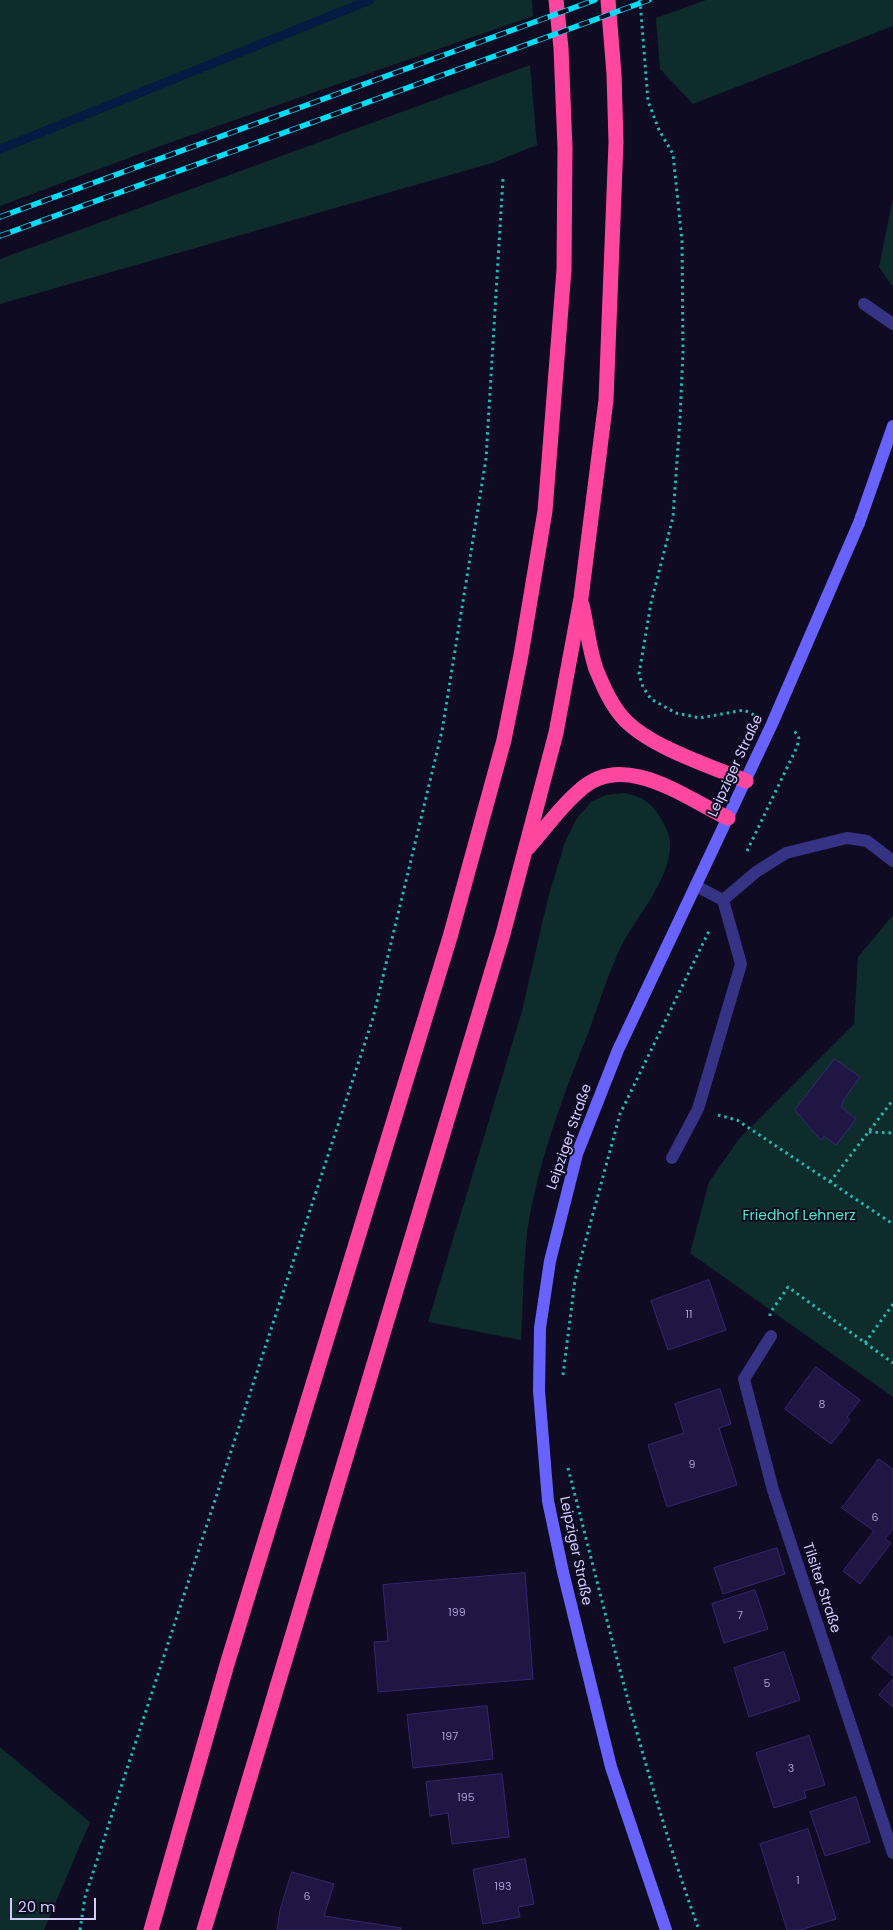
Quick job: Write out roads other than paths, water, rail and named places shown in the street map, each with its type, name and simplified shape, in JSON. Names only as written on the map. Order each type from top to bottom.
[{"type":"highway","points":[[151,1930],[228,1661],[450,937],[504,740],[521,655],[545,511],[564,270],[565,148],[561,48],[556,0]]},
{"type":"highway","points":[[204,1930],[500,944],[556,733],[581,598],[606,400],[616,142],[614,74],[608,0]]},
{"type":"highway","points":[[581,598],[596,668],[611,702],[624,719],[642,734],[746,781]]},
{"type":"highway","points":[[526,851],[579,790],[594,780],[609,774],[643,777],[661,784],[728,818]]},
{"type":"main road","name":"Leipziger Straße","points":[[666,1930],[612,1767],[563,1572],[548,1501],[539,1391],[540,1328],[550,1261],[578,1154],[633,1015],[772,724],[859,523],[893,426]]},
{"type":"street","points":[[864,304],[893,324]]},
{"type":"street","points":[[723,900],[756,872],[786,853],[847,838],[867,841],[893,861]]},
{"type":"street","points":[[672,1158],[698,1109],[741,964],[723,900],[696,886]]},
{"type":"street","name":"Tilsiter Straße","points":[[771,1336],[744,1379],[773,1490],[890,1827],[893,1853]]},
{"type":"waterway","points":[[0,149],[370,0]]},
{"type":"railway","points":[[0,217],[595,0]]},
{"type":"railway","points":[[0,236],[649,0]]},
{"type":"park label","name":"Friedhof Lehnerz","points":[[799,1216]]}]
